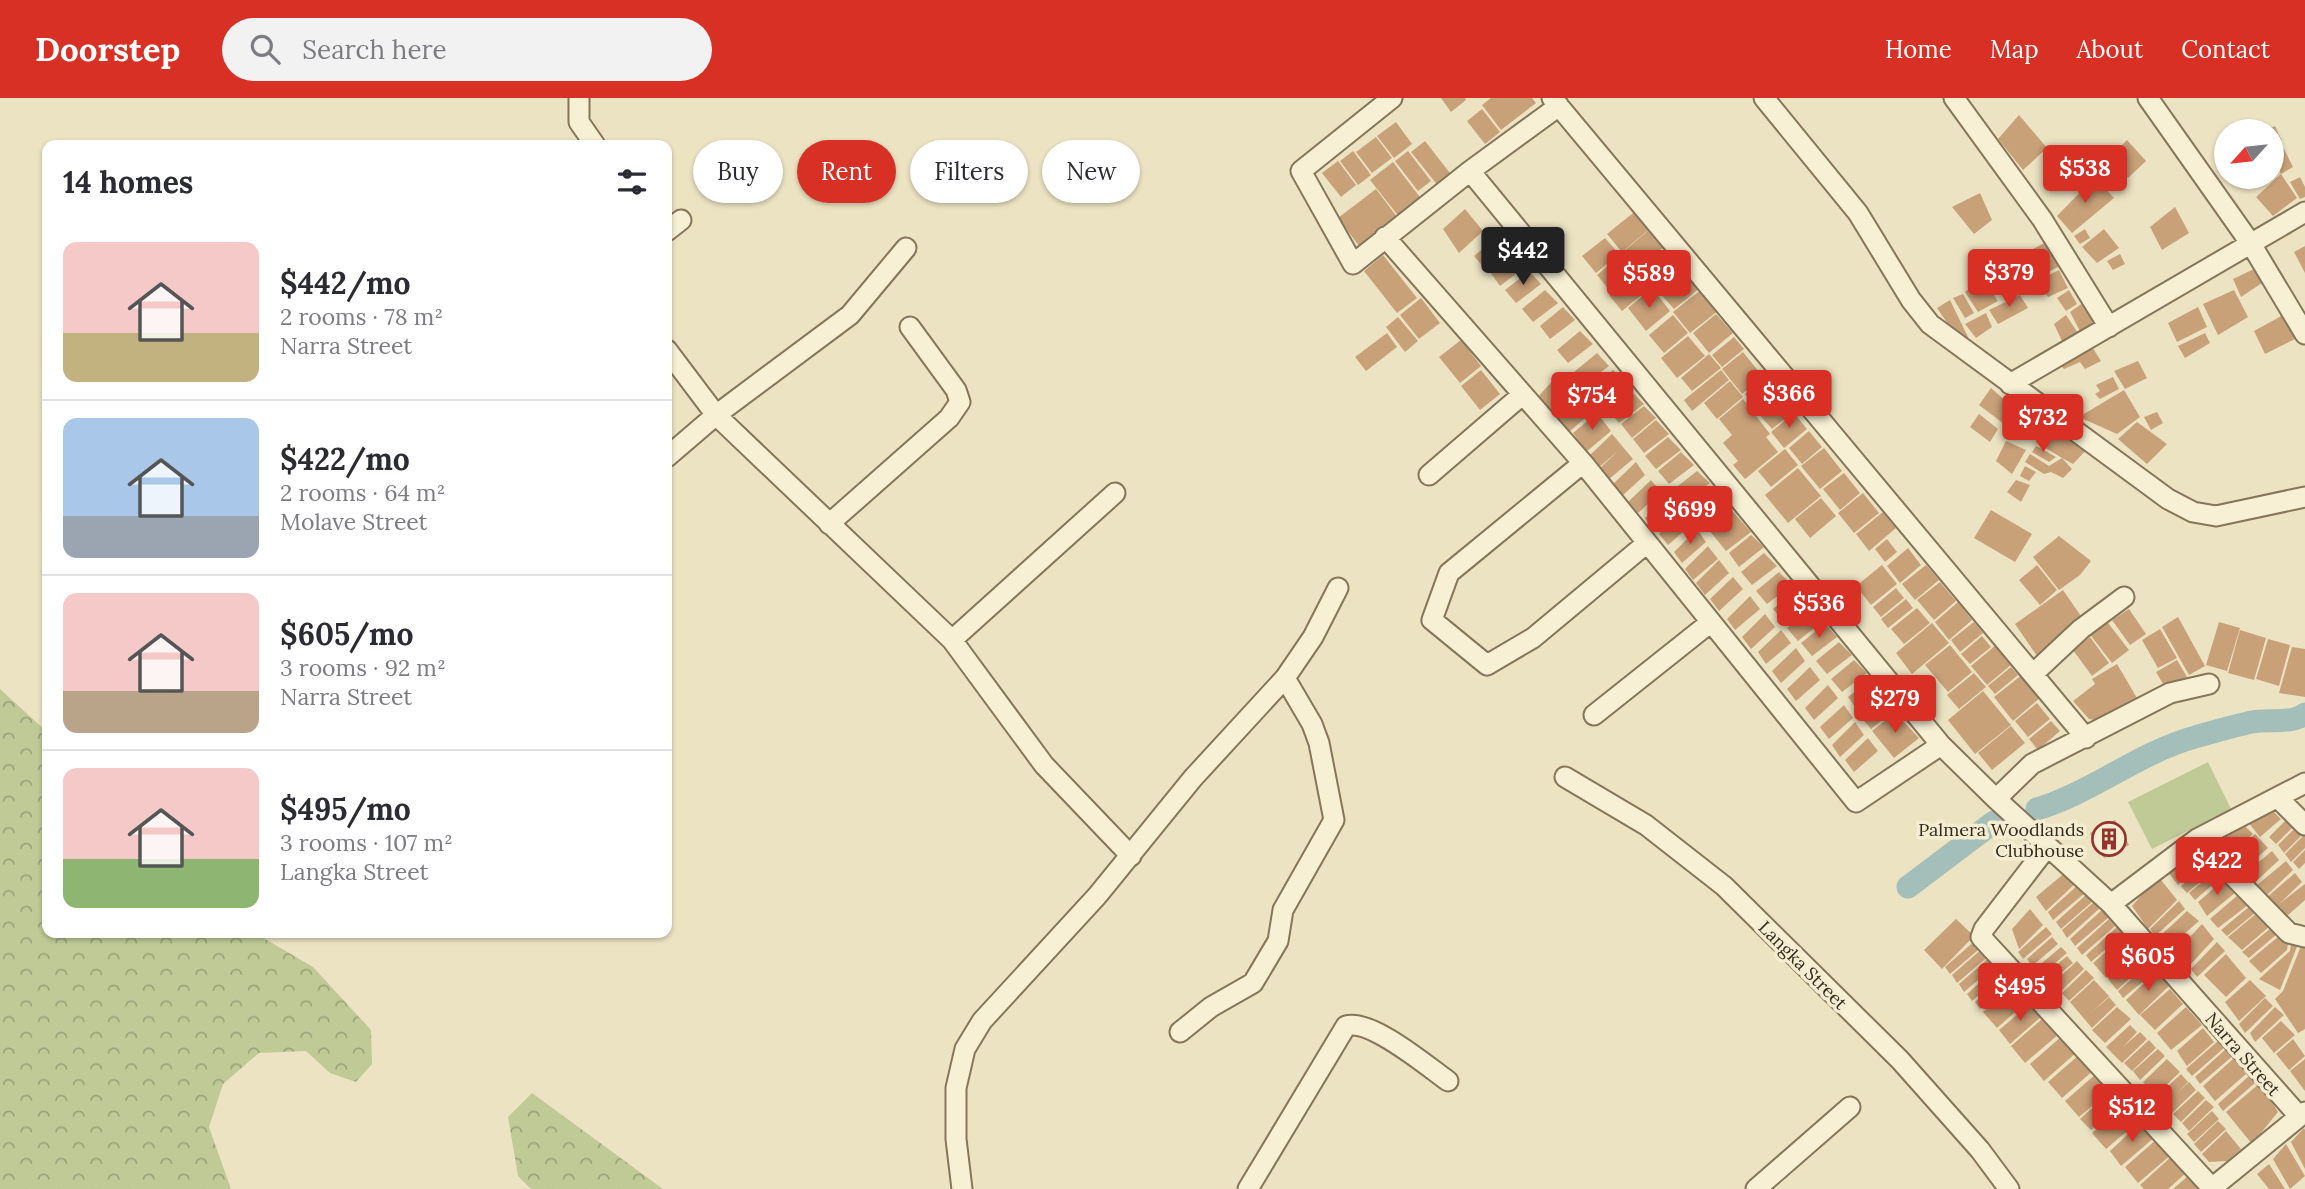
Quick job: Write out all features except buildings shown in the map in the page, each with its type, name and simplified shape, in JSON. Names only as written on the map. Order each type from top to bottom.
[{"type":"street","points":[[579,98],[579,122],[592,140]]},
{"type":"street","points":[[1392,98],[1301,171],[1353,264],[1555,102],[2086,737]]},
{"type":"street","points":[[1764,98],[1857,213],[1910,300],[1930,324],[2010,384],[2168,499],[2193,512],[2216,516],[2305,497]]},
{"type":"street","points":[[1954,98],[2042,219],[2109,327]]},
{"type":"street","points":[[2148,98],[2251,244],[2305,334]]},
{"type":"street","name":"Narra Street","points":[[1469,171],[1941,745],[2047,847],[2112,904],[2302,1114]]},
{"type":"street","points":[[2010,384],[2305,212]]},
{"type":"street","points":[[1385,237],[1583,463],[1856,802],[1941,745]]},
{"type":"street","points":[[672,453],[716,415],[850,315],[906,248]]},
{"type":"street","points":[[829,524],[949,418],[960,402],[956,390],[910,327]]},
{"type":"street","points":[[672,357],[716,415],[953,640],[1044,765],[1131,856]]},
{"type":"street","points":[[1429,475],[1522,395]]},
{"type":"street","points":[[1583,463],[1449,573],[1432,620],[1487,665],[1533,638],[1647,543]]},
{"type":"street","points":[[953,640],[1115,493]]},
{"type":"street","points":[[962,1189],[956,1139],[956,1088],[965,1049],[982,1021],[1131,856],[1193,778],[1285,678],[1313,637],[1338,588]]},
{"type":"street","points":[[2034,673],[2081,629],[2124,597]]},
{"type":"street","points":[[1594,715],[1711,622]]},
{"type":"street","points":[[1180,1032],[1211,1007],[1253,983],[1278,941],[1283,909],[1334,820],[1334,807],[1320,743],[1285,678]]},
{"type":"street","points":[[1996,799],[2032,764],[2170,693],[2209,684]]},
{"type":"street","name":"Langka Street","points":[[1565,777],[1646,825],[1724,886],[1900,1060],[1980,1150],[2009,1189]]},
{"type":"street","points":[[2112,904],[2197,839],[2305,783]]},
{"type":"street","points":[[2278,798],[2305,825]]},
{"type":"street","points":[[2197,839],[2289,933],[2305,937]]},
{"type":"street","points":[[2047,847],[1984,929],[1981,937],[2213,1188],[2302,1114]]},
{"type":"street","points":[[1248,1189],[1346,1026],[1354,1023],[1369,1027],[1448,1081]]},
{"type":"street","points":[[1756,1189],[1850,1107]]},
{"type":"green space","points":[[0,689],[42,727],[42,938],[264,938],[313,967],[371,1030],[372,1064],[356,1082],[330,1073],[306,1051],[259,1053],[223,1084],[209,1127],[231,1189],[0,1189]]},
{"type":"green space","points":[[2208,762],[2231,809],[2152,849],[2128,802]]},
{"type":"green space","points":[[532,1093],[663,1189],[531,1189],[518,1176],[508,1117]]},
{"type":"waterway","points":[[2037,809],[2077,793],[2174,744],[2245,724],[2287,720],[2305,714]]},
{"type":"waterway","points":[[1908,887],[1994,822]]},
{"type":"place","name":"Palmera Woodlands Clubhouse","points":[[2109,839]]}]
